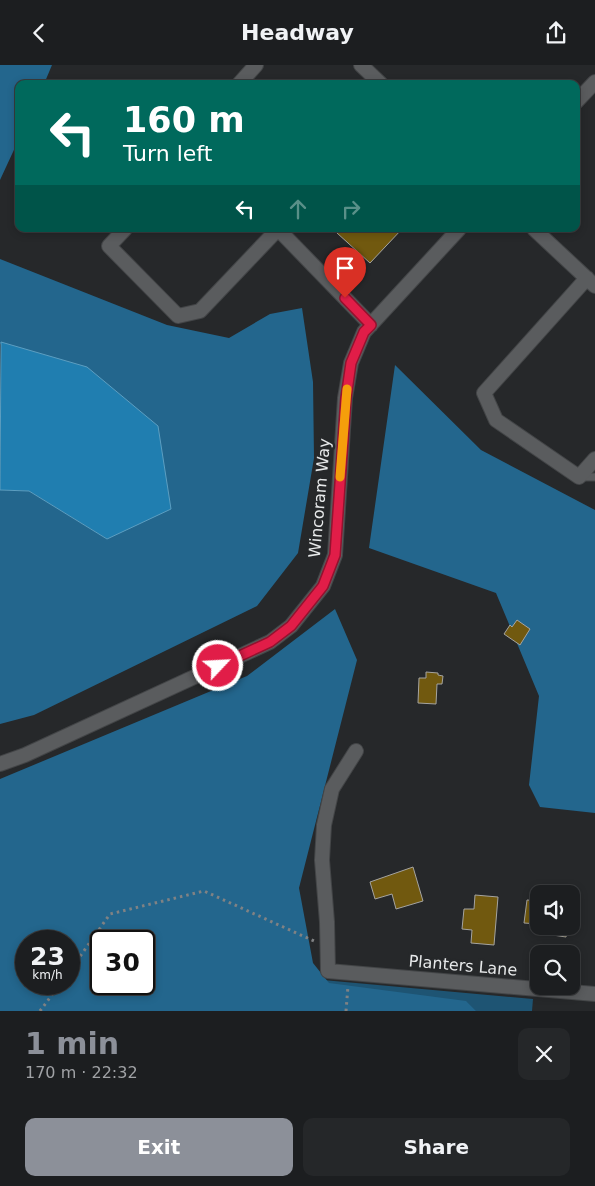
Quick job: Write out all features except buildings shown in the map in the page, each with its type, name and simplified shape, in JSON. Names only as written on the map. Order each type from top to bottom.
[{"type":"street","points":[[243,80],[256,65]]},
{"type":"street","points":[[361,65],[376,80]]},
{"type":"street","points":[[580,98],[595,82]]},
{"type":"street","points":[[123,232],[109,247],[178,316],[200,311],[275,232]]},
{"type":"street","points":[[281,232],[371,325]]},
{"type":"street","name":"Wincoram Way","points":[[0,764],[25,755],[270,642],[291,626],[323,586],[335,555],[346,398],[351,363],[364,332],[456,232]]},
{"type":"street","points":[[537,232],[591,282],[484,393],[496,420],[579,477],[595,459]]},
{"type":"street","points":[[328,948],[322,859],[324,825],[332,789],[356,751]]},
{"type":"street","name":"Planters Lane","points":[[328,948],[328,971],[595,994]]},
{"type":"lane","points":[[579,477],[595,477]]},
{"type":"path","points":[[80,956],[110,913],[204,891],[328,948]]},
{"type":"path","points":[[346,1011],[348,973]]},
{"type":"path","points":[[40,1011],[52,995]]},
{"type":"shaded area","points":[[0,65],[52,65],[46,80],[15,80],[15,148],[0,180]]},
{"type":"shaded area","points":[[0,259],[167,325],[229,338],[270,314],[302,308],[313,382],[314,458],[298,553],[257,606],[34,715],[0,724],[0,490],[29,491],[107,539],[0,343]]},
{"type":"shaded area","points":[[1,342],[87,367],[158,426],[171,509],[107,539],[29,491],[0,490]]},
{"type":"shaded area","points":[[395,365],[481,450],[595,510],[595,813],[540,807],[529,785],[539,696],[496,593],[369,548]]},
{"type":"shaded area","points":[[335,609],[357,660],[299,888],[313,963],[329,983],[466,1001],[476,1011],[0,1011],[0,779],[247,676]]},
{"type":"shaded area","points":[[169,966],[533,999],[532,1011],[136,1011],[148,995],[155,995],[155,985]]},
{"type":"slow traffic","points":[[340,477],[347,389]]},
{"type":"route","points":[[218,666],[270,642],[291,626],[323,586],[335,555],[346,398],[351,363],[364,332],[371,325],[345,298]]}]
